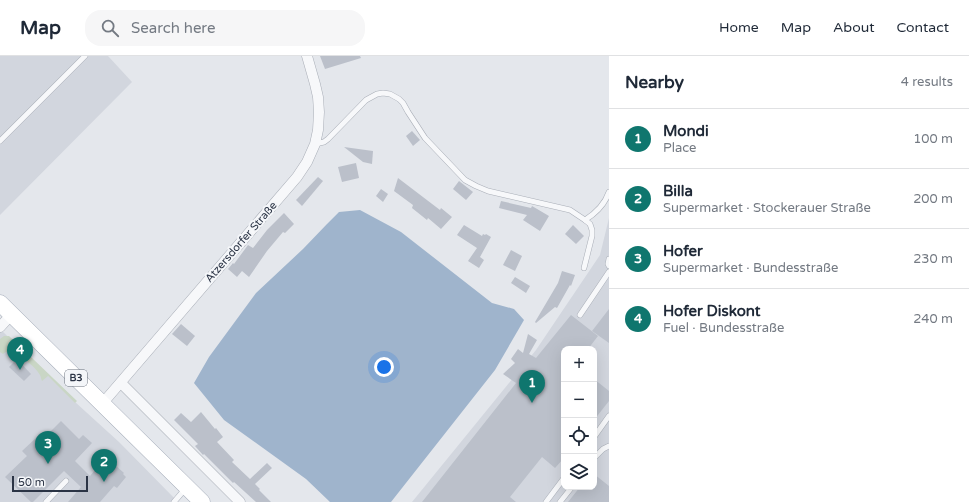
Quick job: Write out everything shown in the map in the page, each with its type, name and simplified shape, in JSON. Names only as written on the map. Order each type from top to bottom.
[{"type":"main road","name":"B3","points":[[0,303],[202,502]]},
{"type":"street","name":"Atzersdorfer Straße","points":[[102,404],[297,178],[307,162],[315,144],[318,130],[319,112],[315,84],[306,56]]},
{"type":"street","points":[[0,327],[11,315]]},
{"type":"street","points":[[121,383],[240,502]]},
{"type":"lane","points":[[0,141],[85,56]]},
{"type":"lane","points":[[315,144],[324,142],[328,139],[366,100],[377,94],[390,94],[403,103],[426,138],[465,180],[488,191],[570,210],[590,224],[592,236],[584,268]]},
{"type":"lane","points":[[585,220],[603,205],[609,192]]},
{"type":"lane","points":[[609,259],[609,266]]},
{"type":"lane","points":[[580,315],[609,272]]},
{"type":"lane","points":[[597,433],[609,416]]},
{"type":"lane","points":[[597,455],[609,446]]},
{"type":"lane","points":[[46,502],[66,481]]},
{"type":"lane","points":[[546,502],[561,482]]},
{"type":"lane","points":[[174,502],[187,487]]},
{"type":"lane","points":[[560,502],[570,490]]},
{"type":"shaded area","points":[[0,56],[108,56],[132,82],[0,215]]},
{"type":"shaded area","points":[[609,218],[609,502],[412,502],[536,350],[600,255]]},
{"type":"shaded area","points":[[0,329],[75,402],[119,442],[178,502],[0,502]]},
{"type":"green space","points":[[4,336],[9,336],[77,401],[75,403],[48,376],[42,381],[36,370],[14,351],[3,354],[0,352],[0,339]]},
{"type":"water","points":[[360,210],[401,232],[492,303],[514,309],[524,320],[495,370],[391,502],[330,502],[306,479],[224,420],[194,383],[209,357],[256,293],[303,249],[339,212]]},
{"type":"building","points":[[320,56],[360,56],[361,58],[325,69]]},
{"type":"building","points":[[412,131],[420,140],[413,146],[406,136]]},
{"type":"building","points":[[344,147],[373,151],[372,164],[363,162]]},
{"type":"building","points":[[356,163],[359,178],[342,182],[338,167]]},
{"type":"building","points":[[318,177],[323,181],[302,206],[296,200]]},
{"type":"building","points":[[398,178],[440,210],[441,208],[452,217],[441,229],[428,218],[427,220],[412,208],[413,205],[394,191]]},
{"type":"building","points":[[459,181],[473,192],[466,200],[453,189]]},
{"type":"building","points":[[381,189],[388,194],[383,202],[376,196]]},
{"type":"building","points":[[501,201],[531,208],[532,206],[549,216],[540,231],[523,220],[527,215],[499,208]]},
{"type":"building","points":[[284,213],[294,224],[285,233],[283,232],[267,251],[249,277],[242,271],[237,277],[228,269],[233,263],[234,264],[248,245],[253,248],[267,230]]},
{"type":"building","points":[[464,225],[482,236],[483,234],[486,234],[491,237],[480,257],[484,260],[479,268],[468,261],[477,248],[457,235]]},
{"type":"building","points":[[573,225],[584,236],[576,244],[565,234]]},
{"type":"building","points":[[511,250],[522,256],[515,271],[503,265]]},
{"type":"building","points":[[562,271],[575,275],[571,286],[570,285],[557,308],[555,307],[536,323],[535,322],[558,283]]},
{"type":"building","points":[[515,277],[530,286],[526,293],[511,283]]},
{"type":"building","points":[[609,309],[609,343],[592,331]]},
{"type":"building","points":[[571,315],[598,336],[590,346],[561,346],[561,461],[555,468],[542,457],[510,497],[516,502],[422,502],[516,383],[503,374],[515,363],[511,359],[518,349],[523,353],[528,334],[537,340],[529,354],[536,358]]},
{"type":"building","points":[[181,324],[195,336],[187,346],[172,334]]},
{"type":"building","points":[[17,359],[31,374],[24,381],[9,367]]},
{"type":"building","points":[[597,381],[609,391],[609,401],[597,416]]},
{"type":"building","points":[[201,412],[223,437],[217,442],[234,460],[232,462],[250,479],[267,463],[272,468],[255,484],[271,502],[256,502],[234,482],[233,483],[204,454],[203,455],[195,446],[198,444],[174,420],[181,413],[191,422]]},
{"type":"building","points":[[61,421],[79,439],[83,435],[92,443],[75,461],[90,476],[106,457],[124,473],[123,474],[126,477],[117,488],[114,486],[100,502],[68,502],[81,487],[64,471],[33,502],[31,502],[5,477],[27,456],[22,451],[37,437],[41,441]]},
{"type":"building","points":[[597,476],[609,486],[609,502],[568,502],[578,490],[597,490]]},
{"type":"place","name":"Hofer Diskont","points":[[20,370]]},
{"type":"place","name":"Mondi","points":[[532,403]]},
{"type":"place","name":"Hofer","points":[[48,464]]},
{"type":"place","name":"Billa","points":[[104,482]]}]
